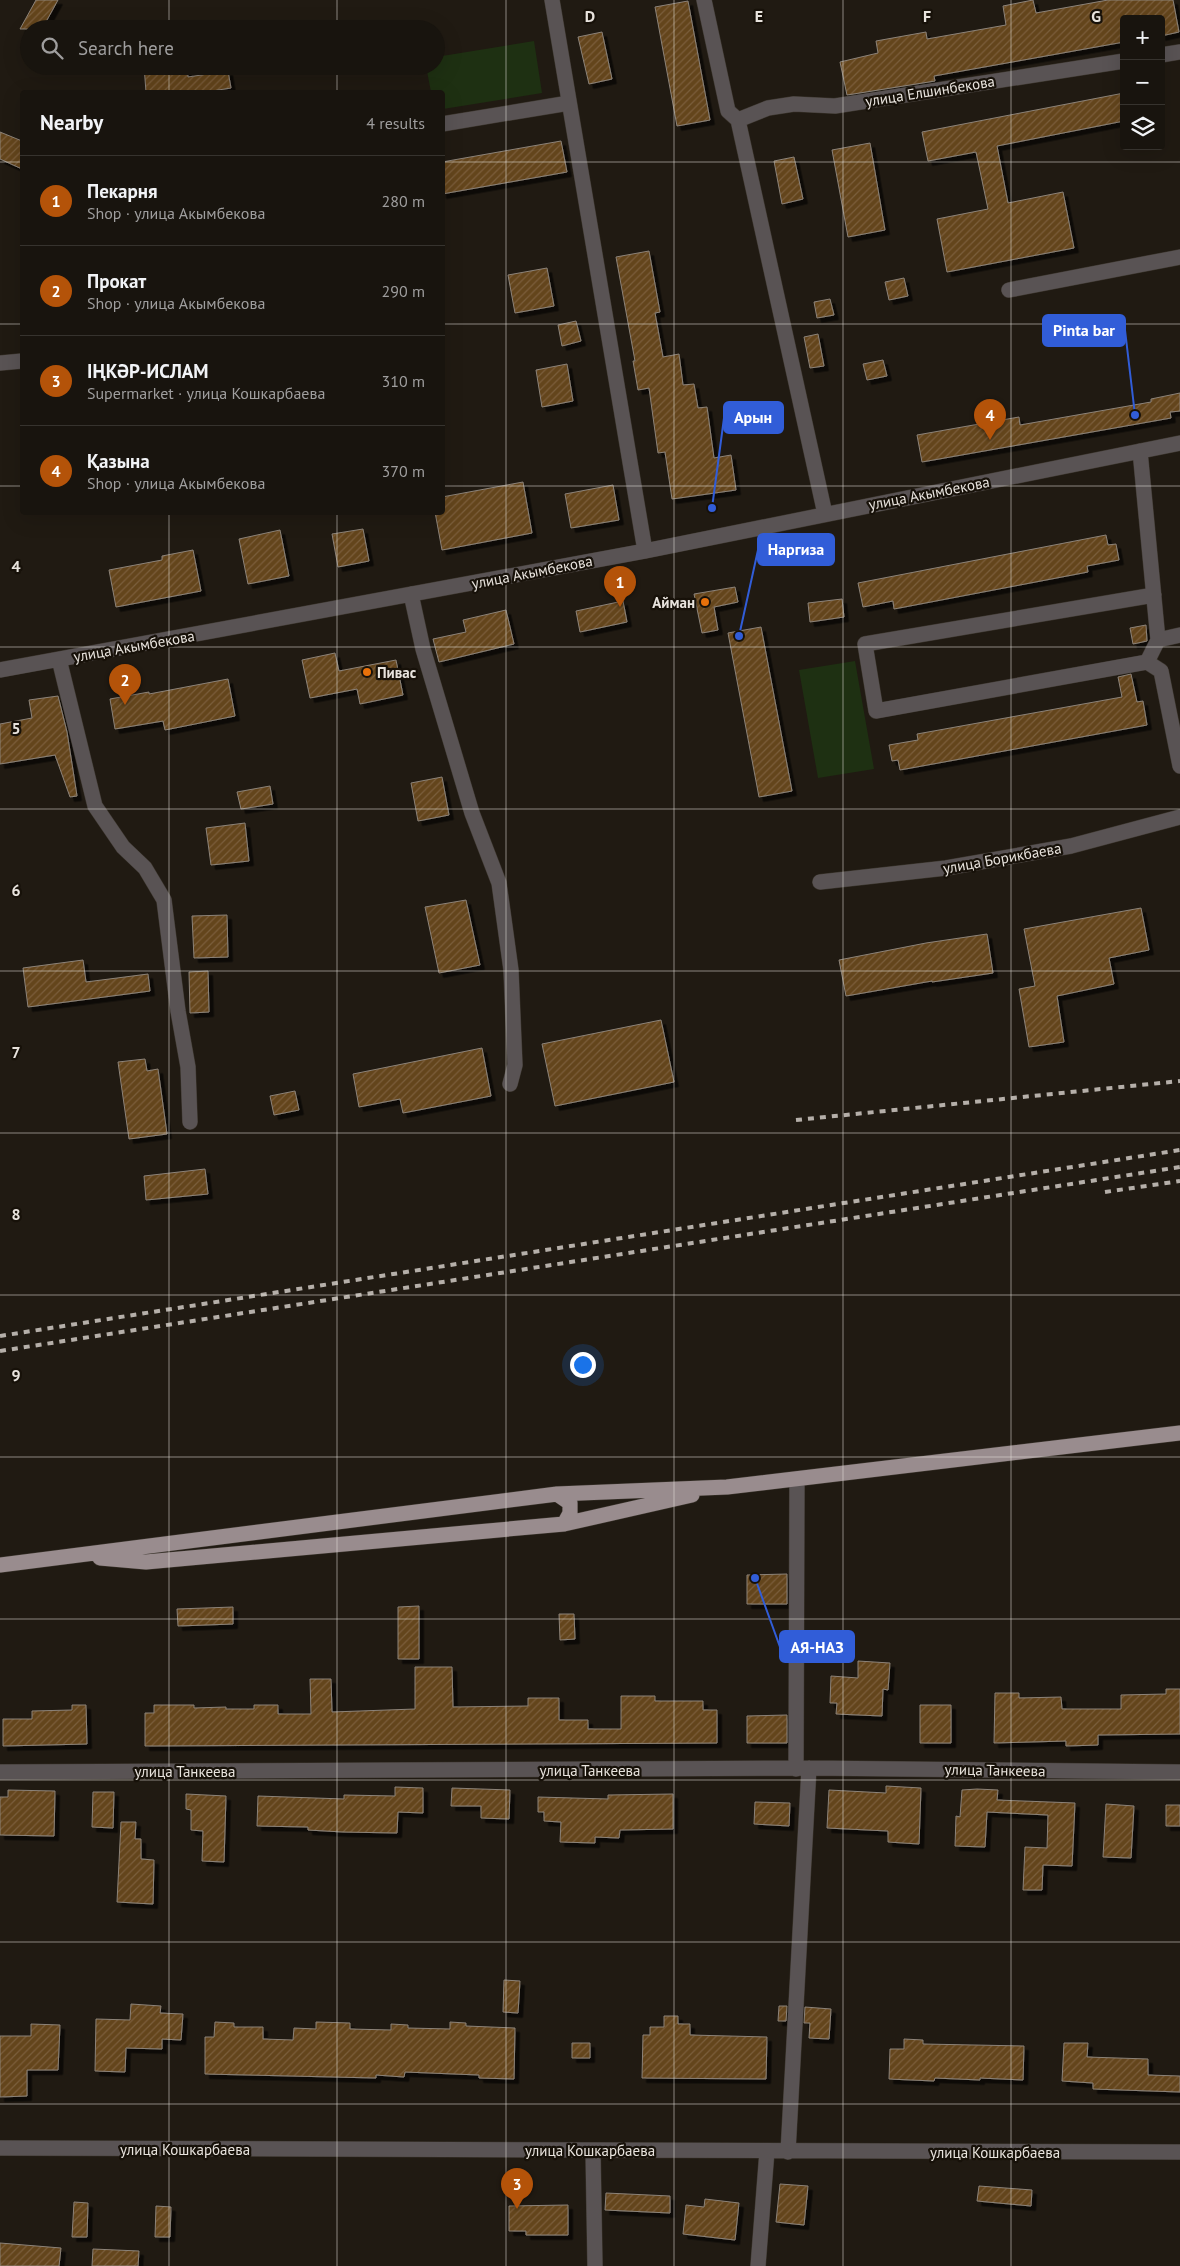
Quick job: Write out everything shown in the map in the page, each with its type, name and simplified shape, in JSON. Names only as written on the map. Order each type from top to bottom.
[{"type":"main road","points":[[0,1565],[557,1494],[727,1487],[1180,1433]]},
{"type":"main road","points":[[66,1556],[146,1562],[564,1524],[727,1487]]},
{"type":"main road","points":[[557,1494],[570,1503],[570,1513],[564,1524]]},
{"type":"street","points":[[552,0],[645,551]]},
{"type":"street","points":[[704,0],[728,111],[738,120],[825,514]]},
{"type":"street","points":[[1165,54],[1180,52]]},
{"type":"street","name":"улица Елшинбекова","points":[[738,120],[768,108],[794,104],[835,106],[1120,62]]},
{"type":"street","points":[[445,124],[569,103]]},
{"type":"street","points":[[1009,290],[1180,257]]},
{"type":"street","points":[[0,364],[20,361]]},
{"type":"street","name":"улица Акымбекова","points":[[0,670],[645,551],[1180,443]]},
{"type":"street","points":[[1140,451],[1158,640],[1147,662]]},
{"type":"street","points":[[411,594],[422,650],[472,813],[499,883],[511,970],[515,1065],[510,1084]]},
{"type":"street","points":[[1154,595],[865,644],[876,711],[1147,662],[1161,671],[1180,766]]},
{"type":"street","points":[[1158,640],[1180,635]]},
{"type":"street","points":[[59,659],[95,806],[123,847],[145,868],[164,900],[178,1011],[188,1067],[190,1122]]},
{"type":"street","name":"улица Борикбаева","points":[[820,882],[946,868],[1062,848],[1180,817]]},
{"type":"street","points":[[788,2152],[802,1768],[797,1479]]},
{"type":"street","name":"улица Танкеева","points":[[0,1772],[802,1768],[1180,1772]]},
{"type":"street","name":"улица Кошкарбаева","points":[[0,2148],[1180,2152]]},
{"type":"street","points":[[593,2151],[595,2266]]},
{"type":"street","points":[[758,2266],[767,2151]]},
{"type":"green space","points":[[534,41],[542,93],[445,109],[445,90],[431,90],[428,75],[445,75],[445,56]]},
{"type":"green space","points":[[855,661],[874,769],[818,778],[799,670]]},
{"type":"building","points":[[36,0],[58,0],[47,20],[25,20]]},
{"type":"building","points":[[1033,0],[1036,13],[1108,0],[1173,0],[1179,32],[1165,35],[1165,15],[1120,15],[1120,43],[934,76],[935,81],[847,95],[840,62],[878,53],[876,41],[926,32],[927,39],[1006,25],[1003,6]]},
{"type":"building","points":[[688,1],[710,120],[677,126],[655,7]]},
{"type":"building","points":[[602,32],[612,79],[589,84],[578,37]]},
{"type":"building","points":[[145,75],[188,75],[188,77],[229,75],[231,88],[218,90],[146,90]]},
{"type":"building","points":[[1120,94],[1120,122],[997,146],[1008,203],[1063,192],[1074,248],[947,272],[937,219],[988,209],[976,152],[928,161],[922,132]]},
{"type":"building","points":[[0,132],[20,140],[20,168],[0,159]]},
{"type":"building","points":[[561,141],[567,172],[445,193],[445,161]]},
{"type":"building","points":[[870,143],[885,230],[848,237],[832,150]]},
{"type":"building","points":[[794,157],[803,199],[782,204],[774,161]]},
{"type":"building","points":[[649,251],[660,312],[655,313],[663,357],[679,354],[683,385],[694,384],[698,408],[707,407],[714,458],[731,455],[736,490],[672,499],[665,452],[658,453],[649,388],[638,390],[633,361],[635,361],[616,257]]},
{"type":"building","points":[[547,268],[554,306],[515,313],[508,275]]},
{"type":"building","points":[[904,278],[908,296],[889,300],[885,282]]},
{"type":"building","points":[[830,299],[834,315],[817,318],[814,302]]},
{"type":"building","points":[[576,321],[581,341],[562,346],[558,325]]},
{"type":"building","points":[[818,334],[824,366],[810,368],[804,337]]},
{"type":"building","points":[[883,360],[887,376],[867,380],[863,364]]},
{"type":"building","points":[[567,364],[573,401],[542,407],[536,370]]},
{"type":"building","points":[[1180,393],[1180,411],[1170,412],[1171,418],[922,462],[917,435],[1019,417],[1020,425],[1151,402],[1151,399]]},
{"type":"building","points":[[523,482],[532,533],[442,550],[436,515],[445,515],[445,496]]},
{"type":"building","points":[[613,485],[619,520],[571,528],[565,494]]},
{"type":"building","points":[[363,529],[369,561],[338,567],[332,534]]},
{"type":"building","points":[[280,530],[289,576],[248,584],[239,539]]},
{"type":"building","points":[[1106,535],[1108,545],[1116,544],[1119,560],[1087,566],[1088,572],[894,609],[893,601],[863,607],[858,583]]},
{"type":"building","points":[[193,550],[201,591],[116,607],[109,570],[162,560],[162,556]]},
{"type":"building","points":[[735,587],[738,602],[714,607],[718,630],[702,633],[694,594]]},
{"type":"building","points":[[842,599],[844,617],[810,622],[808,603]]},
{"type":"building","points":[[623,601],[627,622],[580,632],[576,611]]},
{"type":"building","points":[[506,610],[514,644],[439,662],[433,639],[466,632],[463,620]]},
{"type":"building","points":[[1146,625],[1147,641],[1133,644],[1130,628]]},
{"type":"building","points":[[761,627],[792,791],[759,797],[728,633]]},
{"type":"building","points":[[335,653],[339,671],[396,660],[403,695],[360,704],[357,689],[310,698],[302,660]]},
{"type":"building","points":[[1131,674],[1137,702],[1143,701],[1147,725],[900,770],[898,760],[892,761],[889,745],[918,740],[917,734],[1122,697],[1118,677]]},
{"type":"building","points":[[228,679],[235,716],[165,730],[163,721],[115,729],[110,699],[149,692],[149,694]]},
{"type":"building","points":[[58,696],[67,732],[77,796],[70,797],[55,755],[0,764],[0,724],[32,718],[29,700]]},
{"type":"building","points":[[442,777],[449,815],[418,821],[411,783]]},
{"type":"building","points":[[270,786],[273,804],[241,809],[237,792]]},
{"type":"building","points":[[245,823],[249,861],[211,865],[206,828]]},
{"type":"building","points":[[466,900],[480,965],[439,973],[425,907]]},
{"type":"building","points":[[1141,908],[1149,950],[1109,958],[1114,984],[1057,996],[1064,1042],[1029,1047],[1019,989],[1035,986],[1024,929]]},
{"type":"building","points":[[227,915],[228,957],[194,958],[192,916]]},
{"type":"building","points":[[987,934],[993,973],[932,981],[846,996],[839,960],[926,943]]},
{"type":"building","points":[[83,960],[86,982],[148,974],[150,991],[28,1007],[23,968]]},
{"type":"building","points":[[208,971],[209,1012],[190,1013],[189,972]]},
{"type":"building","points":[[661,1020],[674,1082],[555,1106],[542,1044]]},
{"type":"building","points":[[482,1048],[491,1096],[403,1113],[400,1099],[359,1107],[353,1074]]},
{"type":"building","points":[[145,1059],[147,1071],[158,1069],[167,1134],[129,1139],[118,1062]]},
{"type":"building","points":[[295,1091],[299,1110],[274,1115],[270,1096]]},
{"type":"building","points":[[205,1169],[208,1194],[146,1200],[144,1176]]},
{"type":"building","points":[[787,1574],[787,1604],[747,1604],[747,1575]]},
{"type":"building","points":[[419,1606],[419,1659],[398,1659],[398,1607]]},
{"type":"building","points":[[233,1607],[233,1624],[178,1626],[177,1609]]},
{"type":"building","points":[[559,1614],[574,1614],[575,1639],[560,1640]]},
{"type":"building","points":[[858,1661],[890,1663],[888,1690],[883,1689],[882,1716],[836,1714],[837,1703],[830,1703],[831,1676],[858,1678]]},
{"type":"building","points":[[415,1667],[452,1667],[453,1707],[528,1706],[528,1698],[559,1698],[559,1720],[588,1720],[588,1729],[621,1729],[621,1696],[655,1696],[655,1701],[703,1701],[703,1710],[717,1710],[717,1743],[145,1746],[145,1713],[154,1713],[154,1705],[194,1705],[194,1708],[226,1707],[226,1709],[254,1709],[254,1705],[278,1705],[278,1714],[311,1714],[310,1679],[331,1679],[332,1712],[415,1709]]},
{"type":"building","points":[[1166,1689],[1180,1689],[1180,1734],[1098,1735],[1098,1745],[1066,1746],[1066,1741],[994,1743],[995,1693],[1019,1693],[1019,1698],[1061,1697],[1062,1709],[1121,1709],[1121,1695],[1166,1694]]},
{"type":"building","points":[[72,1705],[86,1705],[87,1744],[3,1746],[3,1719],[32,1719],[32,1711],[72,1710]]},
{"type":"building","points":[[920,1705],[951,1705],[951,1743],[920,1743]]},
{"type":"building","points":[[787,1715],[787,1743],[747,1743],[747,1716]]},
{"type":"building","points":[[886,1786],[921,1788],[919,1844],[888,1842],[888,1831],[827,1828],[829,1790],[886,1793]]},
{"type":"building","points":[[395,1787],[423,1788],[423,1813],[398,1812],[397,1833],[343,1832],[308,1830],[308,1827],[257,1826],[258,1796],[344,1799],[344,1795],[395,1796]]},
{"type":"building","points":[[452,1788],[510,1790],[509,1819],[481,1818],[481,1806],[451,1806]]},
{"type":"building","points":[[8,1790],[55,1791],[54,1836],[0,1835],[0,1797],[8,1797]]},
{"type":"building","points":[[962,1790],[998,1790],[997,1800],[1075,1803],[1072,1866],[1043,1865],[1042,1890],[1023,1890],[1025,1847],[1047,1848],[1048,1815],[987,1812],[985,1847],[955,1846],[956,1816],[960,1817]]},
{"type":"building","points":[[93,1792],[114,1792],[113,1828],[92,1827]]},
{"type":"building","points":[[186,1794],[226,1796],[224,1862],[202,1861],[203,1831],[191,1830],[191,1810],[186,1809]]},
{"type":"building","points":[[673,1794],[673,1829],[620,1830],[619,1838],[595,1837],[595,1843],[560,1842],[561,1822],[544,1821],[544,1812],[538,1812],[538,1797],[608,1799],[608,1795]]},
{"type":"building","points":[[755,1802],[790,1803],[789,1826],[754,1824]]},
{"type":"building","points":[[1106,1804],[1134,1806],[1131,1858],[1103,1857]]},
{"type":"building","points":[[1166,1805],[1180,1805],[1180,1826],[1166,1826]]},
{"type":"building","points":[[121,1822],[136,1822],[135,1839],[141,1839],[141,1859],[154,1860],[153,1904],[117,1902]]},
{"type":"building","points":[[504,1980],[520,1981],[518,2013],[503,2012]]},
{"type":"building","points":[[131,2004],[161,2006],[160,2013],[183,2014],[181,2040],[162,2039],[162,2049],[126,2048],[125,2072],[95,2071],[96,2019],[130,2020]]},
{"type":"building","points":[[779,2006],[787,2006],[786,2021],[778,2021]]},
{"type":"building","points":[[805,2007],[831,2009],[829,2039],[809,2038],[810,2023],[804,2023]]},
{"type":"building","points":[[664,2016],[678,2016],[678,2024],[690,2024],[690,2035],[767,2037],[766,2079],[642,2078],[643,2035],[650,2035],[650,2027],[664,2027]]},
{"type":"building","points":[[215,2022],[234,2023],[234,2027],[263,2027],[263,2039],[293,2040],[294,2028],[316,2029],[316,2022],[350,2023],[350,2029],[391,2030],[391,2024],[408,2025],[408,2028],[450,2029],[450,2022],[466,2023],[466,2026],[515,2028],[514,2079],[479,2078],[479,2075],[405,2072],[404,2077],[376,2075],[376,2078],[205,2074],[205,2037],[214,2037]]},
{"type":"building","points":[[31,2024],[60,2025],[58,2070],[27,2070],[27,2096],[0,2097],[0,2036],[31,2036]]},
{"type":"building","points":[[904,2039],[923,2040],[923,2044],[1024,2046],[1023,2080],[980,2078],[980,2080],[935,2078],[934,2081],[889,2079],[890,2049],[904,2049]]},
{"type":"building","points":[[572,2043],[590,2043],[590,2058],[572,2058]]},
{"type":"building","points":[[1064,2043],[1088,2043],[1087,2057],[1148,2059],[1148,2075],[1180,2076],[1180,2092],[1093,2089],[1093,2083],[1062,2081]]},
{"type":"building","points":[[780,2184],[808,2186],[804,2225],[776,2222]]},
{"type":"building","points":[[979,2186],[1032,2190],[1031,2206],[977,2201]]},
{"type":"building","points":[[606,2193],[670,2196],[670,2213],[605,2210]]},
{"type":"building","points":[[705,2199],[739,2203],[735,2240],[683,2234],[686,2205],[704,2207]]},
{"type":"building","points":[[74,2202],[88,2203],[87,2237],[72,2237]]},
{"type":"building","points":[[568,2205],[568,2235],[526,2235],[526,2231],[509,2231],[509,2206]]},
{"type":"building","points":[[156,2206],[171,2207],[170,2237],[155,2237]]},
{"type":"building","points":[[0,2243],[61,2248],[59,2266],[0,2266]]},
{"type":"building","points":[[93,2249],[139,2251],[138,2266],[92,2266]]},
{"type":"railway","points":[[796,1120],[1180,1081]]},
{"type":"railway","points":[[0,1336],[1180,1150]]},
{"type":"railway","points":[[0,1351],[1180,1167]]},
{"type":"railway","points":[[1105,1192],[1180,1181]]},
{"type":"place","name":"Pinta bar","points":[[1135,415]]},
{"type":"place","name":"Қазына","points":[[990,440]]},
{"type":"place","name":"Арын","points":[[712,508]]},
{"type":"place","name":"Айман","points":[[705,602]]},
{"type":"place","name":"Пекарня","points":[[620,607]]},
{"type":"place","name":"Наргиза","points":[[739,636]]},
{"type":"place","name":"Пивас","points":[[367,672]]},
{"type":"place","name":"Прокат","points":[[125,705]]},
{"type":"place","name":"АЯ-НАЗ","points":[[755,1578]]},
{"type":"place","name":"ІҢКӘР-ИСЛАМ","points":[[517,2209]]}]
